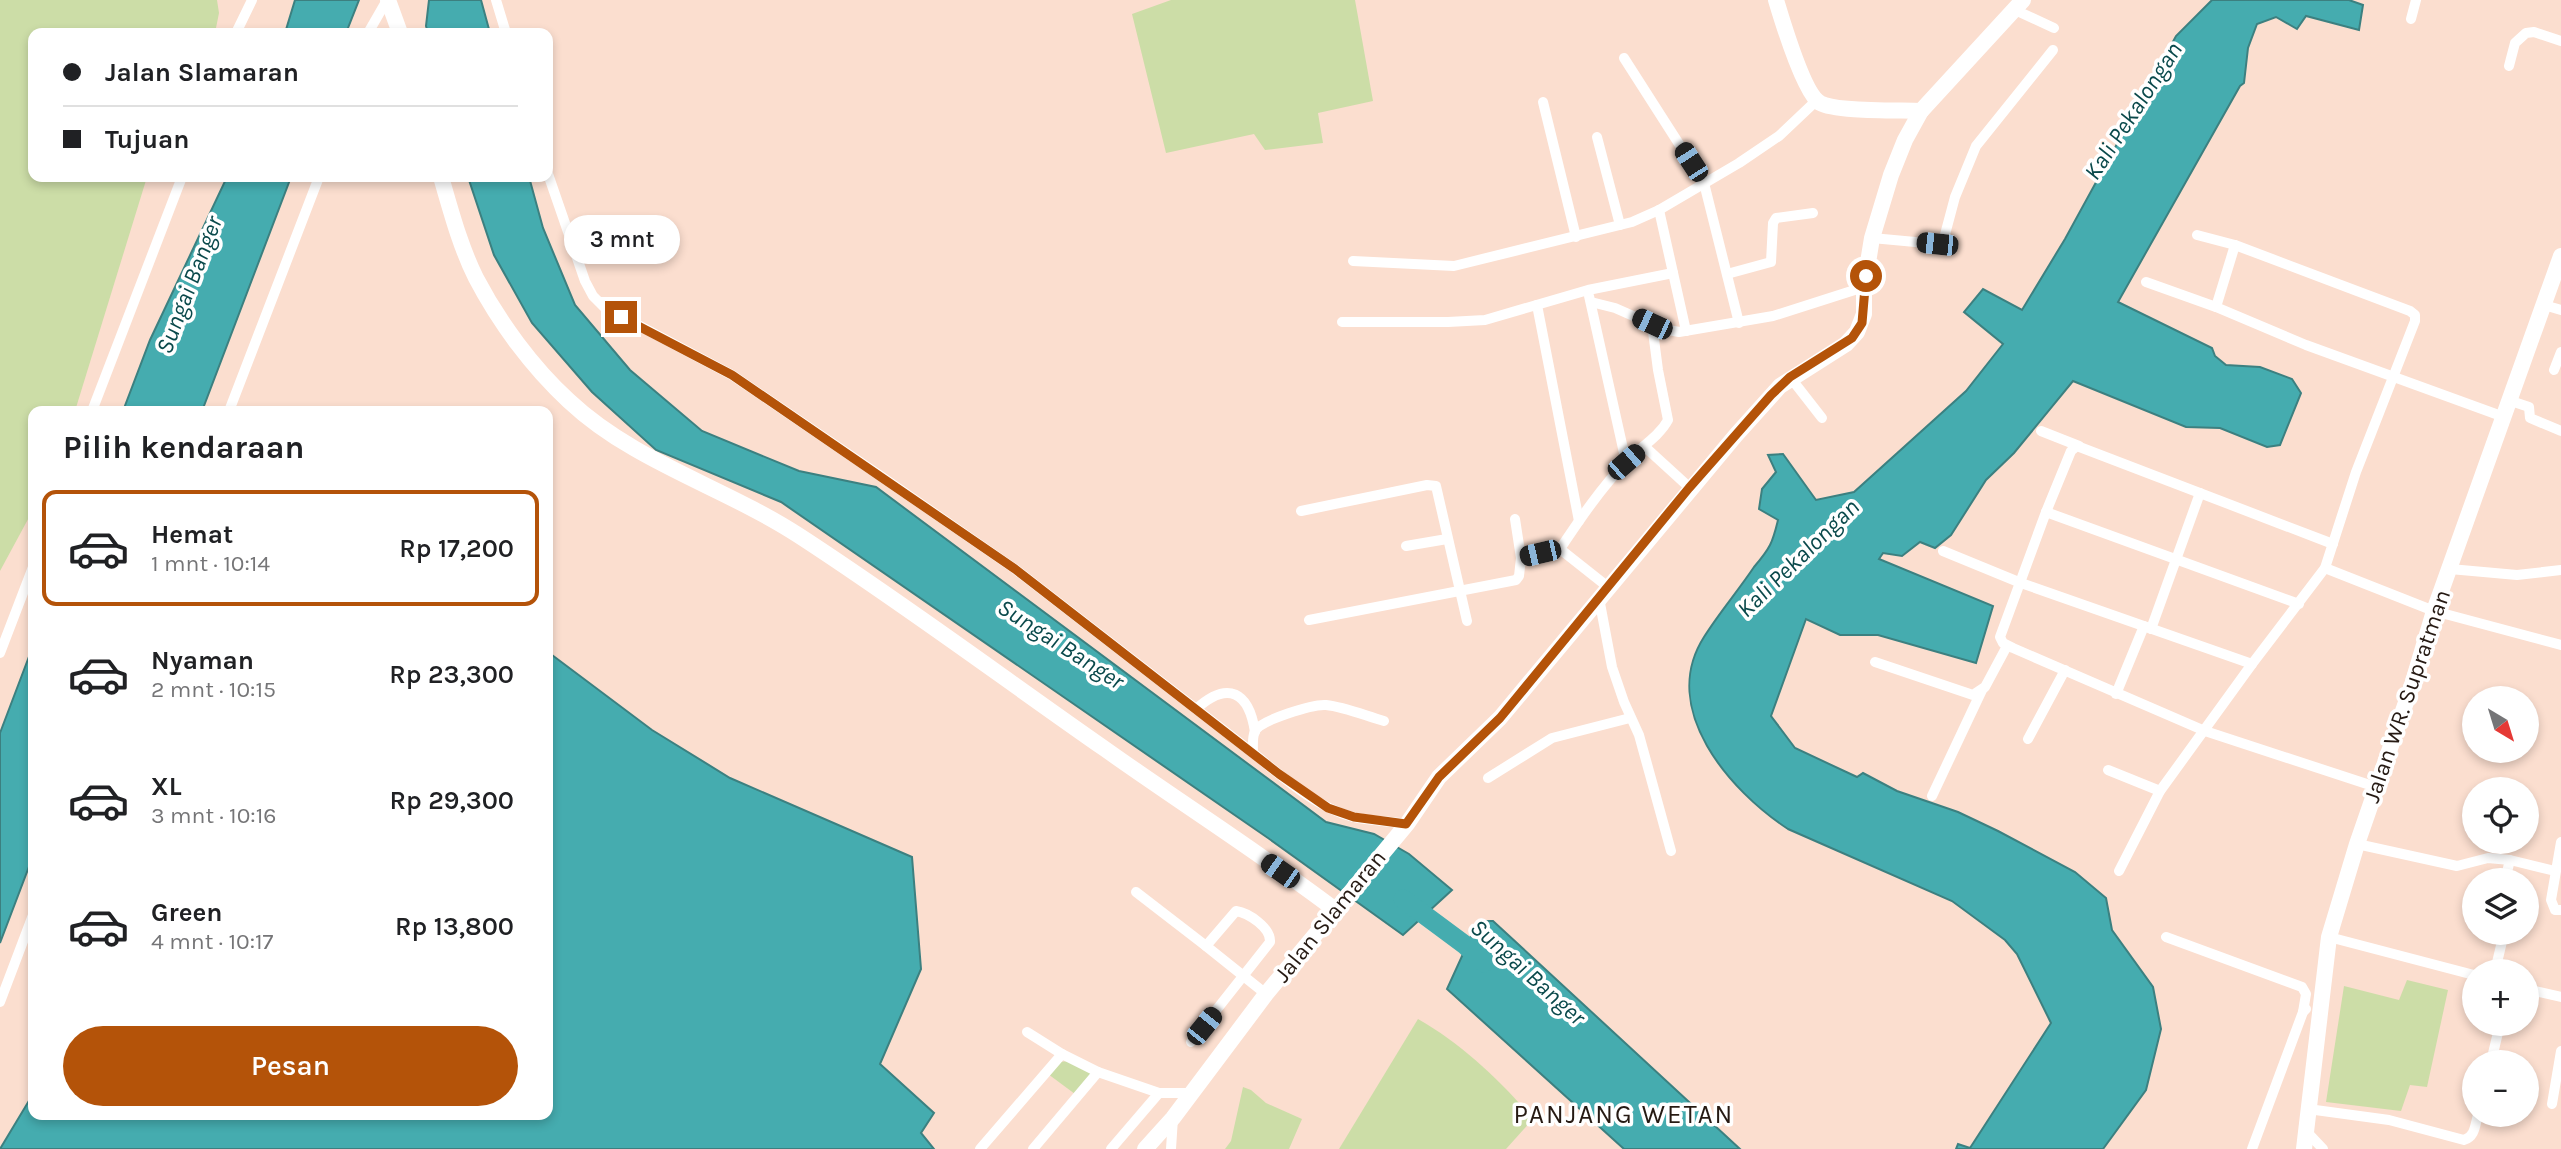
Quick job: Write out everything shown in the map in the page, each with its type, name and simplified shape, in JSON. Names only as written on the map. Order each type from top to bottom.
[{"type":"street","points":[[238,28],[252,0]]},
{"type":"street","points":[[371,28],[387,0]]},
{"type":"street","points":[[387,0],[398,28]]},
{"type":"street","points":[[496,0],[504,28]]},
{"type":"street","points":[[1776,0],[1790,44],[1816,101],[1832,107],[1922,111]]},
{"type":"street","points":[[2412,19],[2416,0]]},
{"type":"street","points":[[2019,5],[2054,28]]},
{"type":"street","name":"Jalan Slamaran","points":[[1145,1149],[1173,1118],[1266,994],[1402,829],[1439,777],[1500,718],[1689,488],[1790,377],[1852,338],[1862,323],[1864,287],[1872,238],[1905,140],[1922,111],[2019,5]]},
{"type":"street","points":[[2509,66],[2515,43],[2526,33],[2534,32],[2561,41]]},
{"type":"street","points":[[1872,238],[1942,243],[1955,197],[1976,146],[2053,50]]},
{"type":"street","points":[[1625,58],[1704,183],[1739,323]]},
{"type":"street","points":[[1353,261],[1454,266],[1620,225],[1660,210],[1739,163],[1779,136],[1816,101]]},
{"type":"street","points":[[1543,102],[1576,237]]},
{"type":"street","points":[[1597,137],[1620,225]]},
{"type":"street","points":[[95,406],[180,182]]},
{"type":"street","points":[[231,406],[317,182]]},
{"type":"street","points":[[443,182],[457,232],[476,278],[518,343],[543,374],[582,412],[616,438],[648,457],[727,494],[825,553],[1339,904]]},
{"type":"street","points":[[551,182],[585,281],[593,296],[604,307],[732,375],[1015,569],[1279,774],[1328,808],[1402,829]]},
{"type":"street","points":[[1660,210],[1686,331]]},
{"type":"street","points":[[1727,274],[1772,260],[1773,223],[1776,218],[1813,213]]},
{"type":"street","points":[[2119,871],[2160,791],[2325,568],[2357,472],[2415,321],[2413,313],[2235,245],[2197,235]]},
{"type":"street","points":[[2216,307],[2235,245]]},
{"type":"street","name":"Jalan WR. Supratman","points":[[2304,1149],[2329,937],[2357,844],[2438,612],[2450,569],[2516,407],[2552,307],[2561,256]]},
{"type":"street","points":[[1342,323],[1485,320],[1588,290],[1672,273]]},
{"type":"street","points":[[2146,282],[2216,307],[2306,345],[2394,376],[2530,410],[2530,418],[2561,431]]},
{"type":"street","points":[[1591,302],[1615,308],[1672,331],[1686,331],[1773,316],[1864,287]]},
{"type":"street","points":[[1588,290],[1626,462]]},
{"type":"street","points":[[1537,304],[1579,521]]},
{"type":"street","points":[[1521,558],[1560,549],[1626,462],[1665,426],[1669,418],[1658,370],[1652,324]]},
{"type":"street","points":[[2554,369],[2561,352]]},
{"type":"street","points":[[1790,377],[1822,418]]},
{"type":"street","points":[[2041,431],[2333,544]]},
{"type":"street","points":[[1644,446],[1689,488]]},
{"type":"street","points":[[2079,446],[2071,450],[2046,512],[2000,635],[2002,641],[2007,646],[2205,731],[2376,788]]},
{"type":"street","points":[[1301,511],[1433,485],[1440,495],[1466,621]]},
{"type":"street","points":[[2116,694],[2148,628],[2200,492]]},
{"type":"street","points":[[2046,512],[2299,604]]},
{"type":"street","points":[[1309,620],[1516,580],[1520,574],[1521,558],[1515,519]]},
{"type":"street","points":[[1406,546],[1447,539]]},
{"type":"street","points":[[1560,549],[1604,593],[1612,667],[1639,735],[1671,851]]},
{"type":"street","points":[[1943,551],[2021,583],[2252,664]]},
{"type":"street","points":[[2325,568],[2438,612],[2561,645]]},
{"type":"street","points":[[2450,569],[2517,575],[2561,570]]},
{"type":"street","points":[[0,653],[28,580]]},
{"type":"street","points":[[1931,796],[1982,690],[2007,646]]},
{"type":"street","points":[[1875,662],[1970,695],[1982,690]]},
{"type":"street","points":[[2028,739],[2064,670]]},
{"type":"street","points":[[1196,709],[1219,694],[1240,696],[1252,713],[1255,732],[1253,753]]},
{"type":"street","points":[[1255,732],[1270,720],[1325,705],[1384,721]]},
{"type":"street","points":[[1488,778],[1552,738],[1630,718]]},
{"type":"street","points":[[2108,770],[2160,791]]},
{"type":"street","points":[[2561,842],[2552,904],[2561,910]]},
{"type":"street","points":[[2357,844],[2457,866],[2486,858],[2510,860],[2555,871]]},
{"type":"street","points":[[2508,868],[2510,860]]},
{"type":"street","points":[[1136,892],[1266,994]]},
{"type":"street","points":[[1191,1042],[1270,942],[1271,936],[1244,912],[1236,911],[1206,946]]},
{"type":"street","points":[[0,1002],[28,928]]},
{"type":"street","points":[[2166,937],[2302,987],[2306,996],[2252,1149]]},
{"type":"street","points":[[2329,937],[2462,972]]},
{"type":"street","points":[[2539,991],[2561,996]]},
{"type":"street","points":[[2302,1012],[2321,1002]]},
{"type":"street","points":[[1027,1032],[1098,1072],[1159,1093],[1191,1093]]},
{"type":"street","points":[[2552,1104],[2561,1051]]},
{"type":"street","points":[[980,1149],[1062,1054]]},
{"type":"street","points":[[1033,1149],[1098,1072]]},
{"type":"street","points":[[1111,1149],[1159,1093]]},
{"type":"street","points":[[2308,1109],[2389,1120],[2464,1140],[2473,1134],[2475,1127]]},
{"type":"street","points":[[1171,1149],[1173,1118]]},
{"type":"street","points":[[2306,1131],[2323,1149]]},
{"type":"green space","points":[[0,0],[217,0],[219,13],[216,28],[28,28],[28,182],[145,182],[77,406],[28,406],[28,519],[0,571]]},
{"type":"green space","points":[[1171,0],[1355,0],[1373,101],[1318,113],[1323,143],[1265,150],[1254,134],[1166,153],[1132,14]]},
{"type":"green space","points":[[2407,980],[2448,990],[2427,1087],[2410,1085],[2401,1111],[2326,1102],[2344,986],[2399,1000]]},
{"type":"green space","points":[[1418,1019],[1480,1064],[1533,1119],[1506,1149],[1339,1149]]},
{"type":"green space","points":[[1071,1061],[1094,1073],[1075,1094],[1048,1074],[1058,1062]]},
{"type":"green space","points":[[1243,1087],[1251,1090],[1266,1103],[1302,1119],[1289,1149],[1225,1149],[1231,1141]]},
{"type":"water","points":[[295,0],[359,0],[348,28],[287,28]]},
{"type":"water","points":[[429,0],[481,0],[489,28],[427,28]]},
{"type":"water","name":"Kali Pekalongan","points":[[2212,0],[2349,0],[2363,5],[2359,30],[2306,16],[2297,29],[2276,17],[2257,24],[2248,48],[2244,83],[2118,302],[2212,348],[2215,356],[2226,365],[2260,367],[2292,379],[2301,393],[2280,445],[2267,447],[2220,428],[2186,427],[2073,381],[2014,453],[1986,480],[1951,535],[1935,548],[1920,542],[1902,556],[1883,553],[1879,559],[1993,606],[1976,663],[1878,635],[1840,635],[1806,619],[1771,716],[1795,748],[1857,777],[1863,773],[1897,791],[1958,812],[2075,872],[2106,898],[2112,930],[2153,987],[2161,1029],[2146,1090],[2103,1149],[1956,1149],[1958,1144],[1970,1148],[2051,1023],[2017,954],[2005,940],[1952,901],[1788,829],[1766,813],[1724,771],[1707,746],[1695,719],[1690,692],[1692,664],[1704,637],[1773,539],[1778,520],[1759,509],[1762,489],[1776,472],[1768,455],[1783,454],[1816,500],[1854,492],[1966,391],[2003,344],[1964,312],[1983,289],[2022,310],[2065,239],[2176,36]]},
{"type":"water","points":[[225,182],[289,182],[204,406],[125,406],[150,340]]},
{"type":"water","points":[[470,182],[530,182],[543,228],[575,305],[630,370],[702,431],[799,471],[876,487],[1326,822],[1374,834],[1409,854],[1452,890],[1403,935],[1268,838],[781,502],[656,450],[592,392],[532,323],[494,255]]},
{"type":"water","points":[[553,656],[652,730],[730,778],[912,857],[921,969],[880,1064],[934,1113],[921,1133],[934,1149],[0,1149],[28,1102],[28,1120],[553,1120]]},
{"type":"water","points":[[28,659],[28,869],[0,943],[0,733]]},
{"type":"water","points":[[1478,921],[1493,921],[1740,1149],[1624,1149],[1447,989]]},
{"type":"waterway","name":"Sungai Banger","points":[[1403,899],[1465,945],[1484,963]]},
{"type":"district","name":"PANJANG WETAN","points":[[1624,1114]]},
{"type":"route","points":[[621,317],[732,375],[1015,569],[1279,774],[1328,808],[1354,817],[1406,824],[1439,777],[1500,718],[1689,488],[1771,395],[1790,377],[1852,338],[1862,323],[1866,276]]}]
